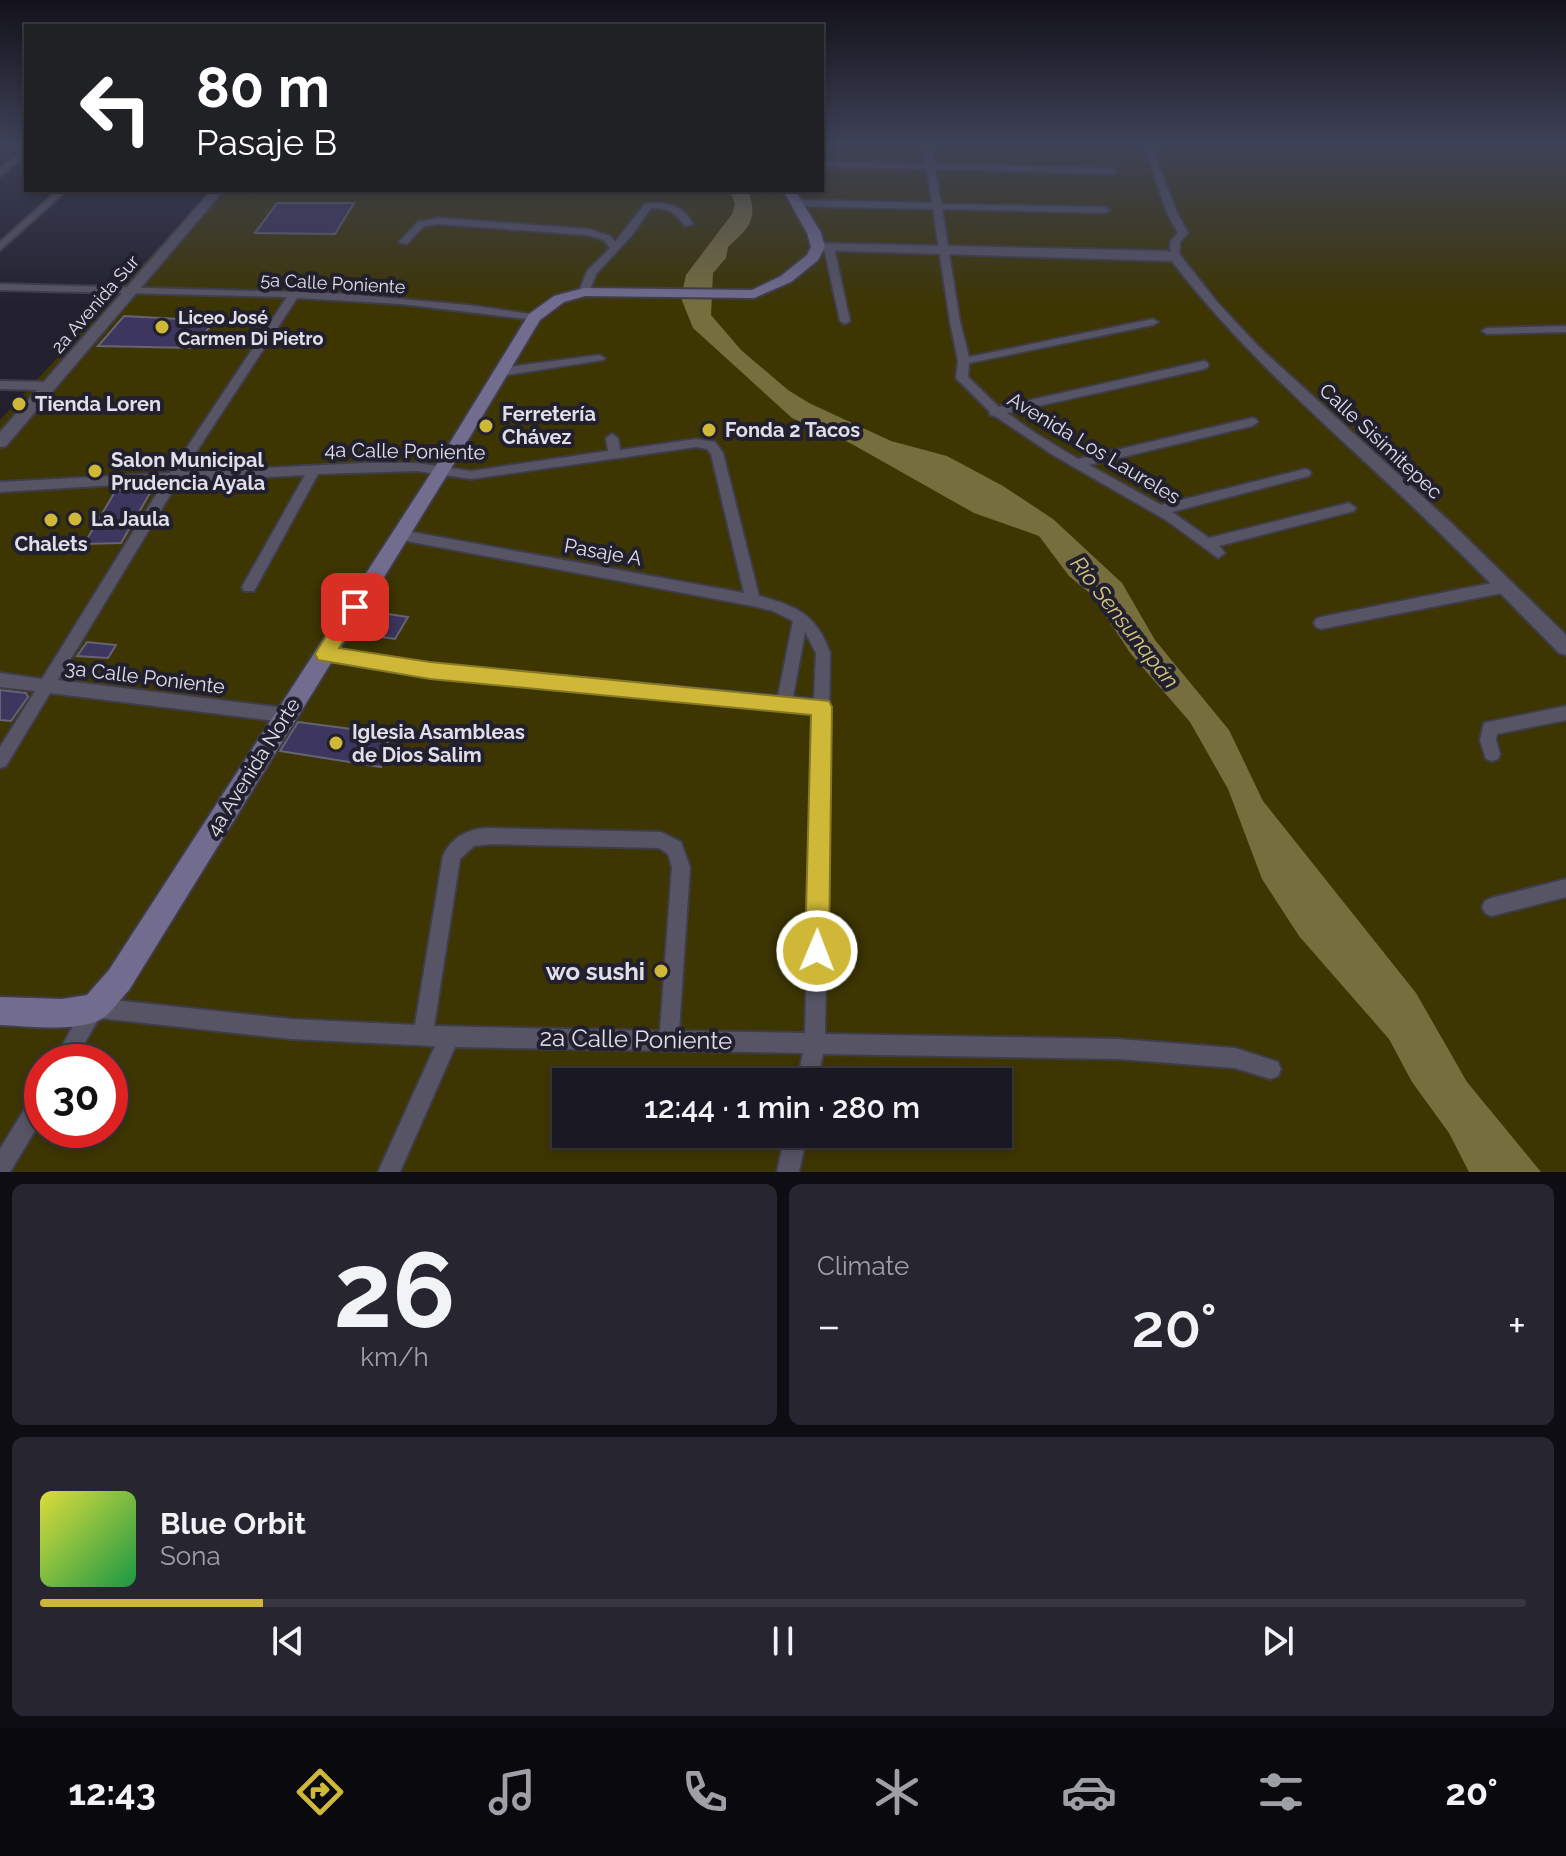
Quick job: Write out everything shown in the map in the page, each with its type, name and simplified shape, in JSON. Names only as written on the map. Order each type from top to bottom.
[{"type":"main road","points":[[534,317],[559,299],[584,292],[724,296],[754,294],[775,287],[823,248],[794,198]]},
{"type":"main road","name":"4a Avenida Norte","points":[[94,1008],[119,980],[401,535],[534,317]]},
{"type":"main road","name":"2a Calle Poniente","points":[[0,1011],[62,1013],[94,1008]]},
{"type":"street","points":[[0,247],[54,198]]},
{"type":"street","name":"2a Avenida Sur","points":[[0,442],[211,198]]},
{"type":"street","name":"Avenida Los Laureles","points":[[935,198],[964,361],[962,378],[994,412],[1160,510],[1213,549],[1349,508]]},
{"type":"street","points":[[845,321],[823,248],[1167,255],[1176,258],[1175,242],[1183,233],[1167,198]]},
{"type":"street","points":[[798,203],[1105,210]]},
{"type":"street","points":[[584,292],[591,273],[648,206],[673,208],[685,217],[688,224]]},
{"type":"street","points":[[404,242],[421,224],[439,221],[588,232],[607,238],[615,248]]},
{"type":"street","name":"Calle Sisimitepec","points":[[1176,258],[1212,305],[1254,350],[1507,586],[1566,647]]},
{"type":"street","name":"5a Calle Poniente","points":[[0,287],[293,296],[411,303],[534,317]]},
{"type":"street","points":[[0,761],[174,477],[293,296]]},
{"type":"street","points":[[964,361],[1153,322]]},
{"type":"street","points":[[1487,331],[1566,329]]},
{"type":"street","points":[[500,372],[599,358]]},
{"type":"street","points":[[994,412],[1204,365]]},
{"type":"street","points":[[0,385],[47,386]]},
{"type":"street","points":[[1078,463],[1252,422]]},
{"type":"street","points":[[612,438],[615,454]]},
{"type":"street","name":"4a Calle Poniente","points":[[0,487],[403,467],[471,475],[696,443],[711,445],[717,453],[753,600]]},
{"type":"street","points":[[249,587],[314,470]]},
{"type":"street","points":[[1160,510],[1305,473]]},
{"type":"street","name":"Pasaje A","points":[[401,535],[753,600],[799,616]]},
{"type":"street","points":[[1321,623],[1507,586]]},
{"type":"street","points":[[784,703],[799,616]]},
{"type":"street","points":[[799,616],[818,635],[823,653],[815,1042],[810,1068]]},
{"type":"street","points":[[324,654],[430,670],[822,707]]},
{"type":"street","name":"3a Calle Poniente","points":[[0,680],[285,715]]},
{"type":"street","points":[[1492,754],[1488,740],[1490,728],[1566,713]]},
{"type":"street","points":[[423,1036],[452,856],[462,842],[475,836],[492,836],[661,840],[675,848],[681,867],[669,1039]]},
{"type":"street","points":[[1491,907],[1566,888]]},
{"type":"street","name":"2a Calle Poniente","points":[[94,1008],[291,1029],[423,1036],[1118,1049],[1235,1058],[1271,1069]]},
{"type":"street","name":"4a Avenida Norte","points":[[73,1044],[94,1008]]},
{"type":"street","points":[[389,1172],[449,1037]]},
{"type":"street","points":[[4,1166],[24,1131]]},
{"type":"street","points":[[788,1172],[793,1148]]},
{"type":"shaded area","points":[[204,198],[1566,198],[1566,1172],[0,1172],[0,420]]},
{"type":"water","name":"Río Sensunapán","points":[[732,198],[750,198],[752,217],[746,229],[728,247],[726,258],[713,273],[711,315],[741,350],[788,390],[891,441],[947,456],[1003,486],[1053,519],[1122,583],[1155,640],[1229,730],[1263,801],[1416,993],[1467,1082],[1541,1172],[1469,1172],[1449,1133],[1412,1082],[1389,1039],[1299,936],[1262,879],[1228,789],[1190,722],[1131,654],[1092,595],[1069,576],[1039,536],[974,513],[850,443],[792,418],[693,328],[681,298],[686,275],[732,214],[735,204]]},
{"type":"building","points":[[277,203],[354,203],[335,234],[255,233]]},
{"type":"building","name":"Liceo José Carmen Di Pietro","points":[[124,316],[215,321],[192,348],[98,346]]},
{"type":"building","points":[[153,488],[121,543],[84,544],[116,490]]},
{"type":"building","points":[[381,613],[408,617],[395,639],[368,635]]},
{"type":"building","points":[[87,642],[116,645],[108,658],[77,656]]},
{"type":"building","points":[[0,690],[26,693],[28,697],[11,721],[0,720]]},
{"type":"building","name":"Iglesia Asambleas de Dios Salim","points":[[298,722],[390,734],[381,767],[280,751]]},
{"type":"place","name":"Liceo José Carmen Di Pietro","points":[[162,327]]},
{"type":"place","name":"Tienda Loren","points":[[19,404]]},
{"type":"place","name":"Ferretería Chávez","points":[[486,426]]},
{"type":"place","name":"Fonda 2 Tacos","points":[[709,430]]},
{"type":"place","name":"Salon Municipal Prudencia Ayala","points":[[95,471]]},
{"type":"place","name":"La Jaula","points":[[75,519]]},
{"type":"place","name":"Chalets","points":[[51,520]]},
{"type":"place","name":"Iglesia Asambleas de Dios Salim","points":[[336,743]]},
{"type":"place","name":"wo sushi","points":[[661,971]]},
{"type":"route","points":[[355,607],[324,654],[430,670],[822,707],[817,951]]}]
